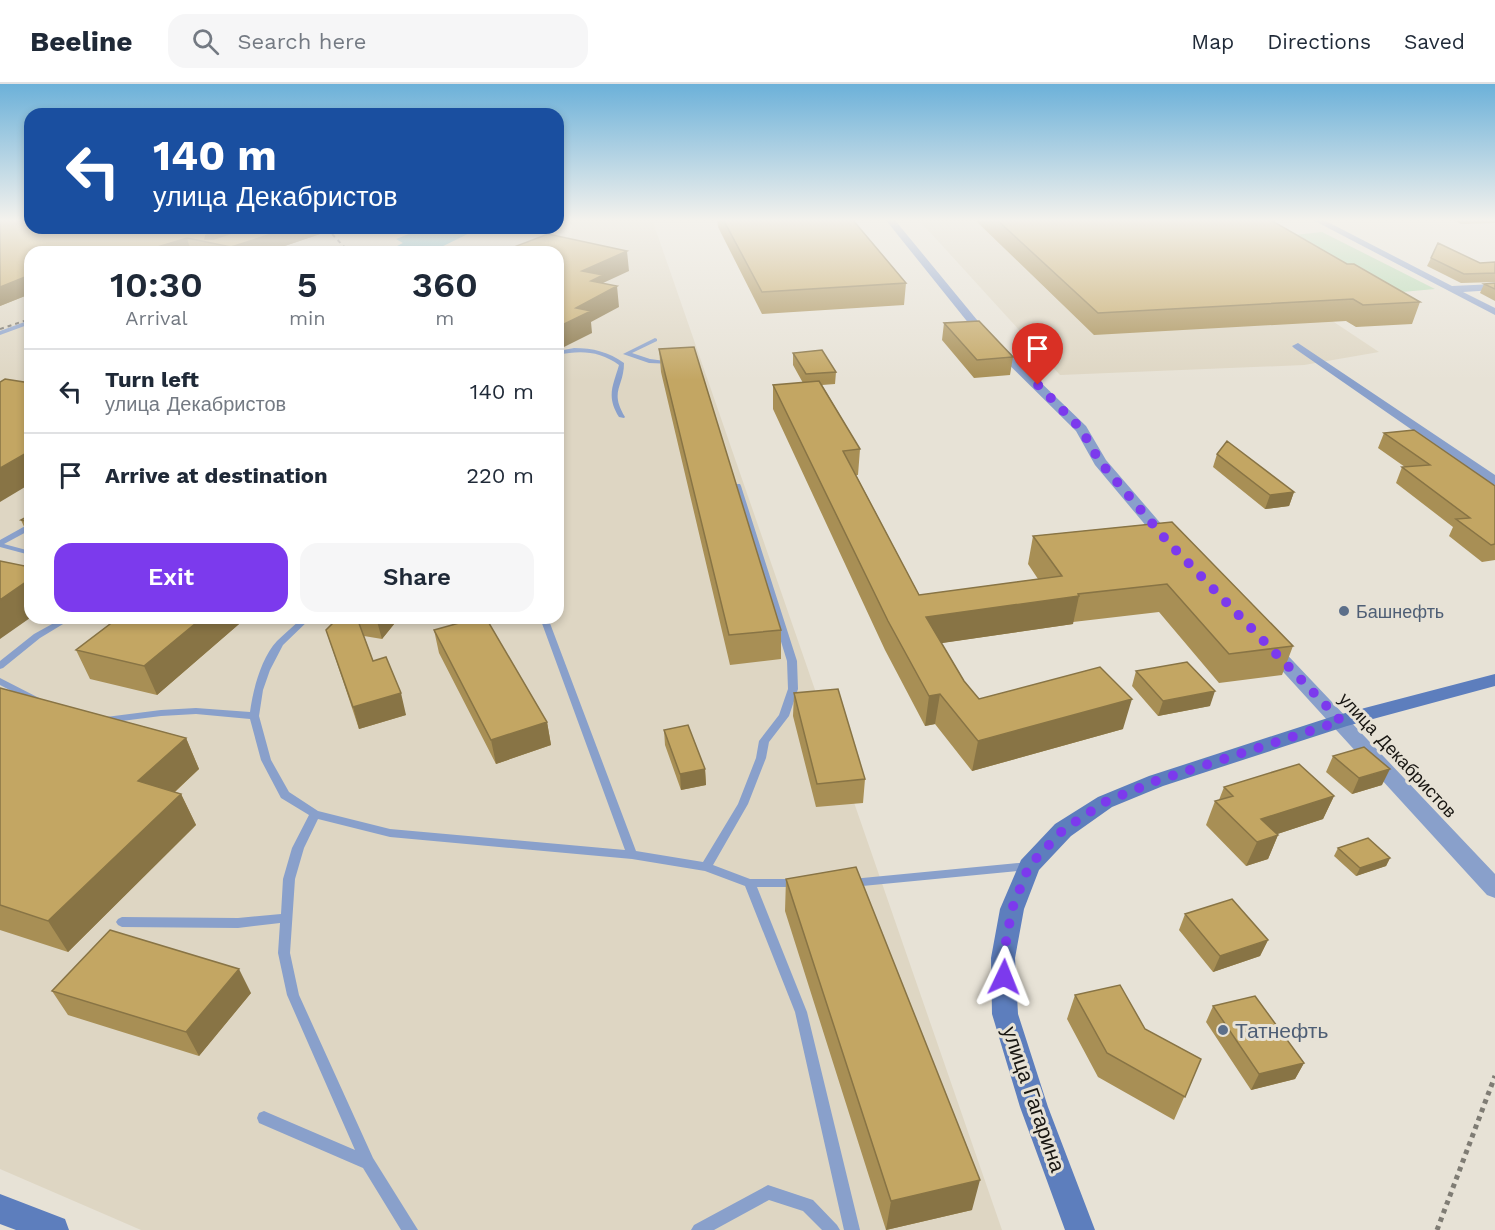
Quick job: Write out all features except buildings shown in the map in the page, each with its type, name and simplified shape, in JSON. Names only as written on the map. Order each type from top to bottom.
[{"type":"main road","name":"улица Гагарина","points":[[1080,1230],[1034,1107],[1005,1014],[1003,958],[1012,909],[1029,866],[1063,830],[1105,802],[1156,781],[1341,721],[1495,680]]},
{"type":"main road","points":[[0,1209],[54,1230]]},
{"type":"street","points":[[933,272],[978,328],[1010,356],[1081,429],[1100,462],[1176,550]]},
{"type":"street","points":[[1417,272],[1495,312]]},
{"type":"street","points":[[1451,290],[1495,287]]},
{"type":"street","points":[[1298,346],[1495,481]]},
{"type":"street","name":"улица Декабристов","points":[[1259,635],[1495,889]]},
{"type":"lane","points":[[0,333],[24,324]]},
{"type":"lane","points":[[615,358],[629,354],[655,340]]},
{"type":"lane","points":[[564,352],[585,350],[615,358],[622,364],[612,393],[614,406],[622,417]]},
{"type":"lane","points":[[629,354],[650,361],[680,364]]},
{"type":"lane","points":[[706,867],[743,804],[764,741],[784,716],[793,689],[792,661],[735,479]]},
{"type":"lane","points":[[0,544],[24,530]]},
{"type":"lane","points":[[0,544],[24,551]]},
{"type":"lane","points":[[0,666],[38,636],[59,624]]},
{"type":"lane","points":[[301,624],[279,644],[269,662],[258,690],[254,716],[266,760],[285,795],[315,814],[390,833],[632,855],[706,867],[750,883],[808,883]]},
{"type":"lane","points":[[546,624],[632,855]]},
{"type":"lane","points":[[0,681],[49,705]]},
{"type":"lane","points":[[99,718],[111,721],[161,713],[196,711],[254,716]]},
{"type":"lane","points":[[315,814],[298,848],[289,879],[284,953],[293,995],[368,1163],[410,1230]]},
{"type":"lane","points":[[843,883],[867,883],[1029,866]]},
{"type":"lane","points":[[750,883],[801,1012],[852,1230]]},
{"type":"lane","points":[[122,921],[238,923],[287,918]]},
{"type":"lane","points":[[264,1118],[368,1163]]},
{"type":"lane","points":[[699,1230],[768,1192],[808,1204],[832,1230]]},
{"type":"path","points":[[1437,1230],[1495,1076]]},
{"type":"shaded area","points":[[0,272],[24,272],[24,624],[564,624],[564,272],[671,272],[1002,1230],[141,1230],[0,1169]]},
{"type":"shaded area","points":[[967,272],[1259,272],[1379,352],[1304,365],[1060,375]]},
{"type":"green space","points":[[1360,272],[1402,272],[1435,289],[1402,292],[1391,290]]},
{"type":"railway","points":[[0,329],[24,321]]},
{"type":"place","name":"Башнефть","points":[[1344,611]]},
{"type":"place","name":"Татнефть","points":[[1223,1030]]},
{"type":"route","points":[[1004,977],[1003,958],[1012,909],[1029,866],[1063,830],[1105,802],[1156,781],[1341,721],[1168,542],[1100,462],[1081,429],[1038,385]]}]
